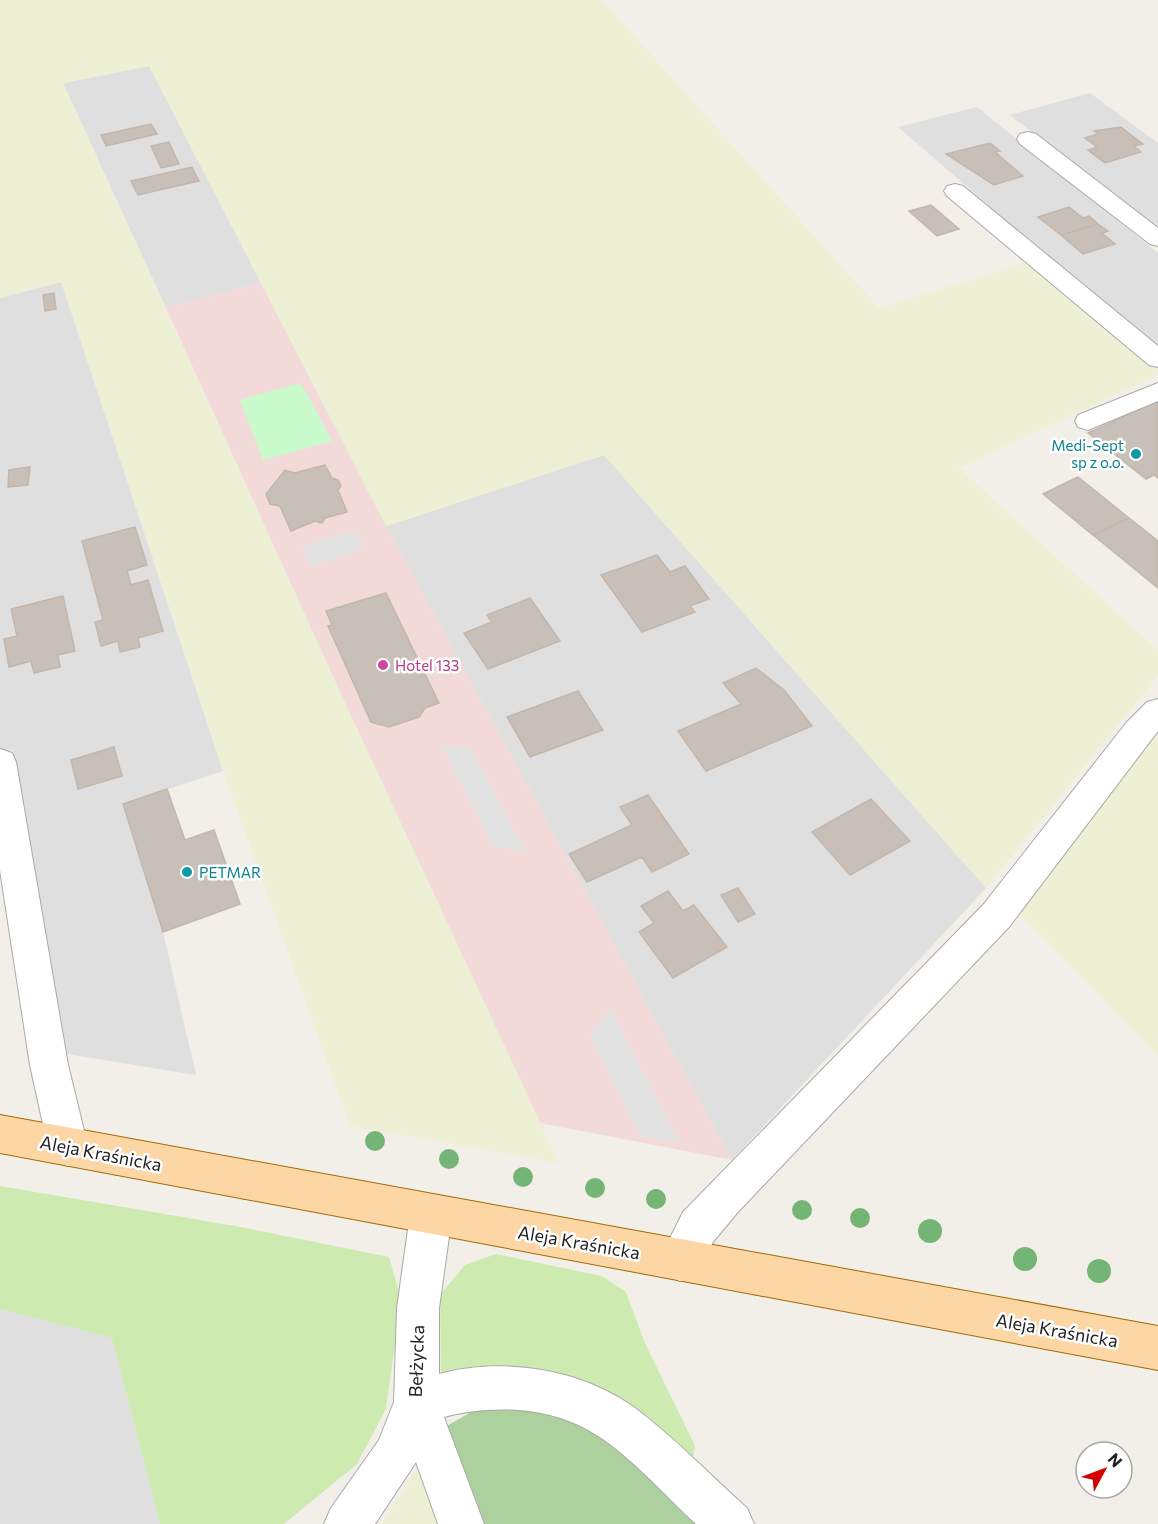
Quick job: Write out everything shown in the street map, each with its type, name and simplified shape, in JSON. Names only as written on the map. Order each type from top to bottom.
[{"type":"main road","name":"Aleja Kraśnicka","points":[[0,1134],[1158,1348]]},
{"type":"street","points":[[1028,139],[1158,239]]},
{"type":"street","points":[[955,191],[1158,359]]},
{"type":"street","points":[[1088,422],[1158,391]]},
{"type":"street","points":[[680,1260],[698,1227],[723,1199],[996,916],[1138,731],[1158,711]]},
{"type":"street","points":[[0,762],[49,1065],[68,1147]]},
{"type":"street","name":"Bełżycka","points":[[347,1524],[396,1455],[416,1402],[418,1308],[431,1215]]},
{"type":"street","points":[[461,1524],[416,1402],[473,1388],[500,1388],[547,1394],[582,1405],[616,1422],[730,1524]]},
{"type":"shaded area","points":[[149,66],[263,282],[166,308],[63,83]]},
{"type":"shaded area","points":[[1090,93],[1158,143],[1158,229],[1010,115]]},
{"type":"shaded area","points":[[977,107],[1158,253],[1158,347],[1090,293],[898,127]]},
{"type":"shaded area","points":[[61,282],[114,413],[223,771],[123,804],[163,932],[196,1075],[67,1054],[13,750],[0,753],[0,298]]},
{"type":"shaded area","points":[[263,282],[386,526],[732,1160],[540,1123],[339,690],[166,308]]},
{"type":"shaded area","points":[[604,455],[986,888],[732,1160],[386,526]]},
{"type":"shaded area","points":[[355,530],[364,549],[310,566],[301,547]]},
{"type":"shaded area","points":[[441,745],[471,749],[526,853],[493,846]]},
{"type":"shaded area","points":[[611,1009],[679,1142],[639,1136],[590,1036]]},
{"type":"shaded area","points":[[0,1309],[112,1337],[160,1524],[0,1524]]},
{"type":"green space","points":[[0,0],[602,0],[879,308],[1029,262],[1158,365],[1158,375],[959,468],[1158,650],[1158,676],[986,888],[604,455],[386,526],[149,66],[63,83],[339,690],[559,1163],[350,1126],[223,771],[61,282],[0,298]]},
{"type":"green space","points":[[301,383],[332,441],[263,460],[240,400]]},
{"type":"green space","points":[[1144,725],[1158,738],[1158,1056],[1008,902]]},
{"type":"green space","points":[[0,1186],[241,1227],[389,1257],[401,1299],[386,1409],[357,1464],[284,1524],[160,1524],[112,1338],[0,1309]]},
{"type":"green space","points":[[496,1254],[602,1276],[626,1292],[644,1341],[695,1446],[692,1467],[441,1376],[440,1295],[465,1265]]},
{"type":"green space","points":[[487,1403],[533,1409],[587,1425],[705,1524],[480,1524],[438,1431]]},
{"type":"green space","points":[[423,1459],[445,1524],[382,1524]]},
{"type":"building","points":[[151,124],[157,134],[106,146],[101,135]]},
{"type":"building","points":[[1121,127],[1143,144],[1134,146],[1141,152],[1105,163],[1088,150],[1097,147],[1085,138],[1098,134],[1094,131]]},
{"type":"building","points":[[169,142],[179,164],[161,168],[151,146]]},
{"type":"building","points":[[990,143],[1000,151],[995,152],[1023,176],[994,185],[946,154]]},
{"type":"building","points":[[192,167],[199,181],[138,195],[131,181]]},
{"type":"building","points":[[931,205],[959,229],[937,236],[909,211]]},
{"type":"building","points":[[1069,207],[1083,218],[1089,216],[1098,224],[1061,235],[1038,217]]},
{"type":"building","points":[[1098,224],[1108,231],[1102,233],[1115,244],[1083,254],[1061,235]]},
{"type":"building","points":[[54,293],[56,309],[45,311],[43,295]]},
{"type":"building","name":"Medi-Sept sp z o.o.","points":[[1158,401],[1158,478],[1154,475],[1146,479],[1088,433]]},
{"type":"building","points":[[325,465],[332,478],[338,480],[341,486],[338,490],[347,512],[325,518],[322,523],[315,521],[291,531],[280,506],[270,504],[266,494],[285,470],[295,473]]},
{"type":"building","points":[[30,467],[28,485],[8,487],[9,470]]},
{"type":"building","points":[[1078,477],[1129,518],[1093,535],[1043,494]]},
{"type":"building","points":[[1129,518],[1158,541],[1158,588],[1093,535]]},
{"type":"building","points":[[135,527],[147,565],[127,571],[131,585],[148,580],[163,631],[138,638],[140,647],[120,652],[118,641],[101,646],[95,622],[103,620],[82,541]]},
{"type":"building","points":[[657,555],[670,572],[685,566],[709,599],[690,606],[695,612],[642,632],[601,575]]},
{"type":"building","name":"Hotel 133","points":[[386,593],[439,703],[425,708],[419,717],[389,727],[371,722],[328,626],[332,625],[326,611]]},
{"type":"building","points":[[63,596],[75,651],[58,655],[60,667],[34,673],[31,661],[9,667],[4,639],[17,636],[11,609]]},
{"type":"building","points":[[530,598],[560,641],[488,669],[464,633],[492,622],[487,615]]},
{"type":"building","points":[[756,668],[785,691],[812,726],[706,771],[678,731],[741,704],[723,683]]},
{"type":"building","points":[[578,691],[603,730],[530,757],[507,717]]},
{"type":"building","points":[[114,747],[122,776],[78,789],[71,760]]},
{"type":"building","name":"PETMAR","points":[[167,789],[185,840],[214,830],[240,904],[163,932],[123,804]]},
{"type":"building","points":[[648,795],[689,854],[652,872],[642,857],[587,882],[569,854],[632,825],[620,807]]},
{"type":"building","points":[[871,799],[910,841],[850,875],[812,832]]},
{"type":"building","points":[[738,888],[755,914],[738,922],[721,895]]},
{"type":"building","points":[[668,891],[683,911],[694,905],[727,947],[673,978],[639,932],[654,923],[641,906]]},
{"type":"place","name":"Medi-Sept sp z o.o.","points":[[1136,454]]},
{"type":"place","name":"Hotel 133","points":[[383,665]]},
{"type":"place","name":"PETMAR","points":[[187,872]]}]
